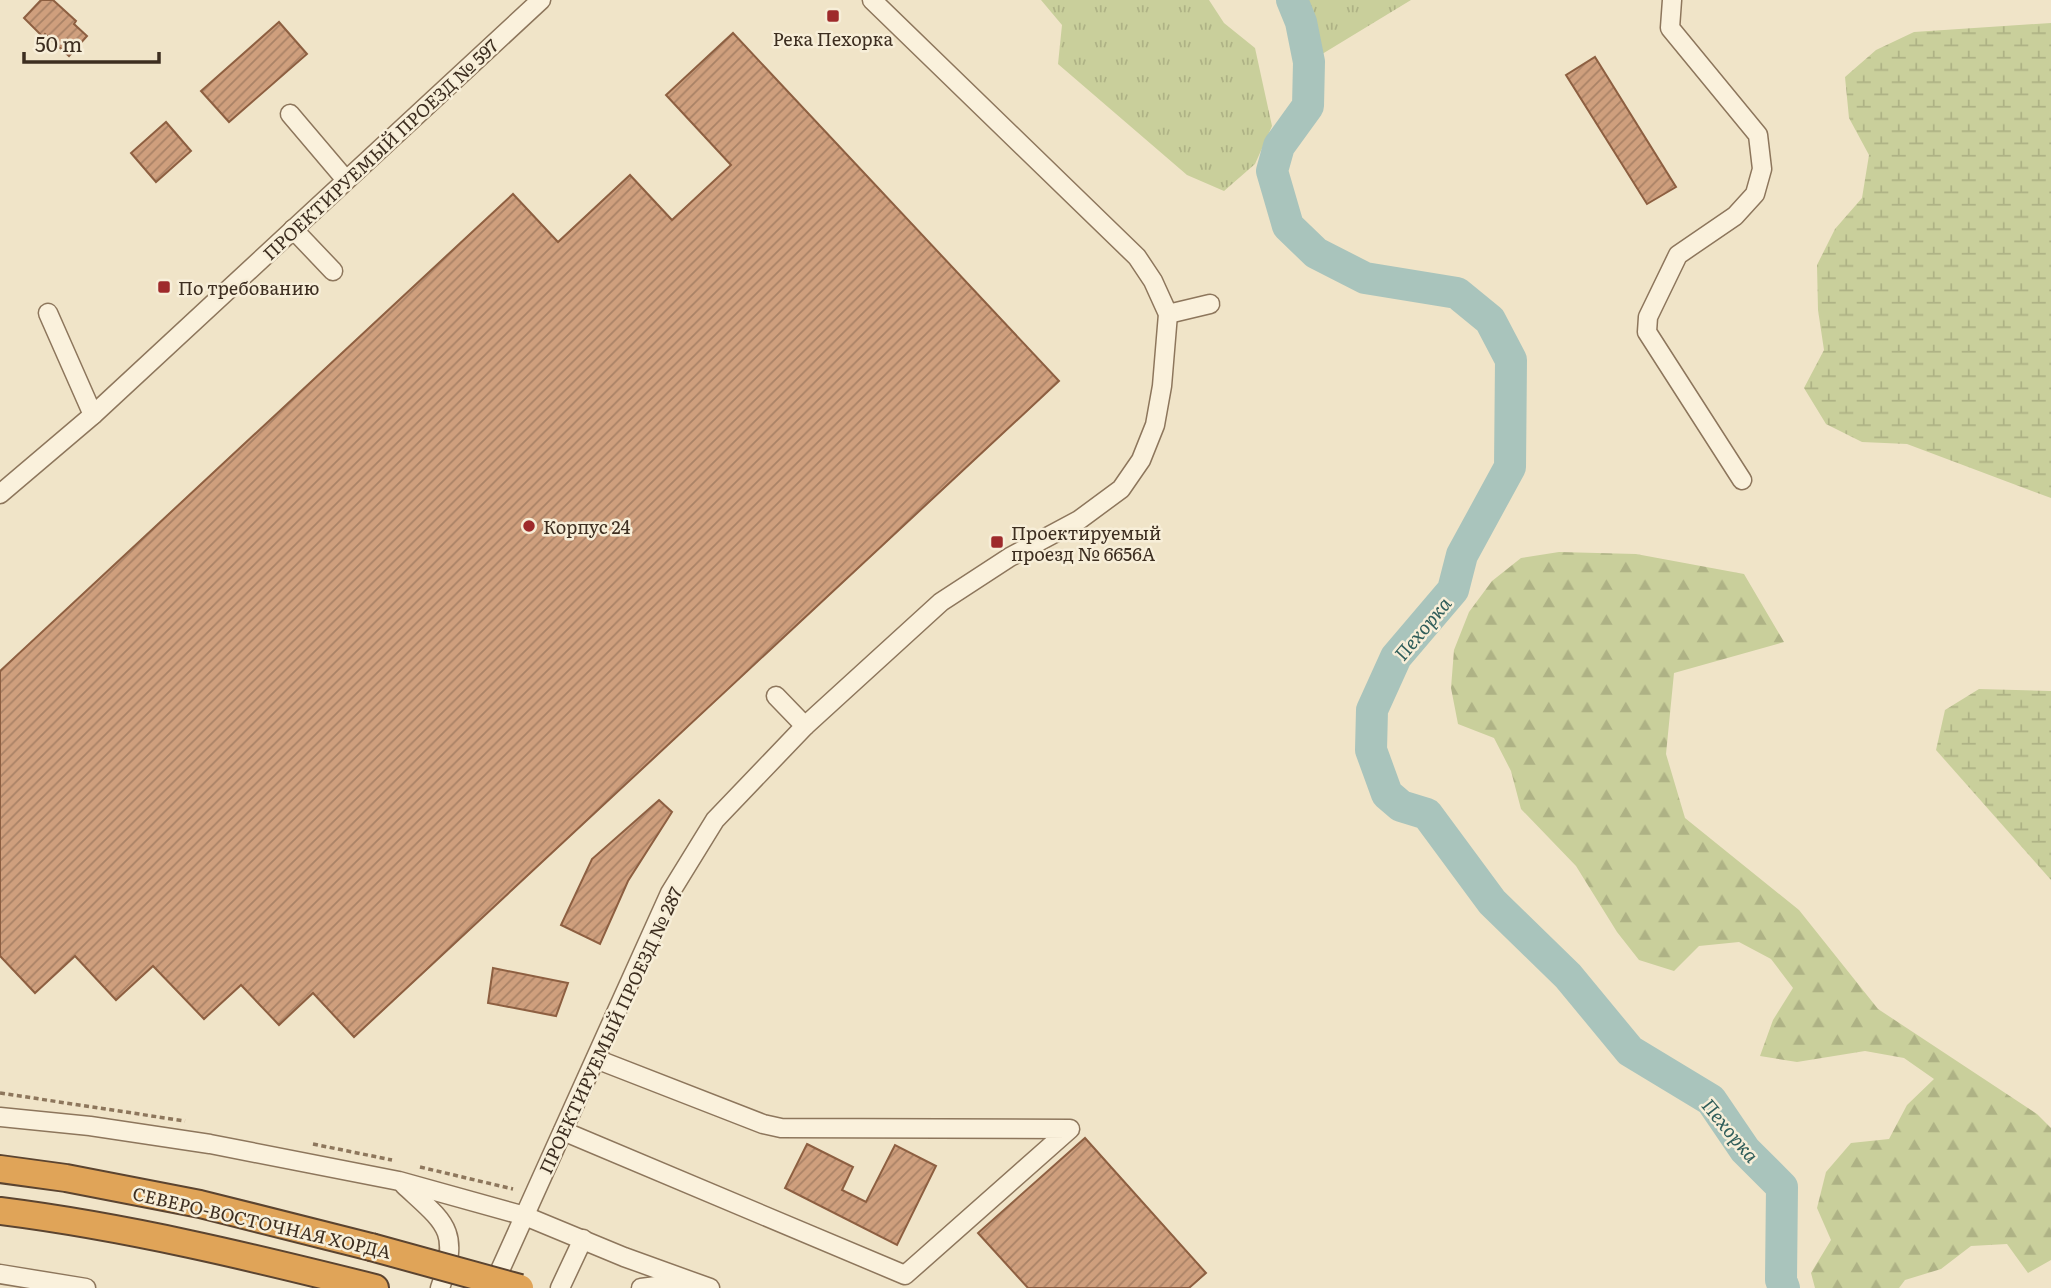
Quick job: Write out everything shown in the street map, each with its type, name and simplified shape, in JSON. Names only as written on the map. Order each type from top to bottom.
[{"type":"highway","name":"СЕВЕРО-ВОСТОЧНАЯ ХОРДА","points":[[0,1169],[66,1178],[200,1204],[520,1288]]},
{"type":"highway","name":"СЕВЕРО-ВОСТОЧНАЯ ХОРДА","points":[[0,1211],[60,1219],[200,1245],[368,1286]]},
{"type":"street","name":"ПРОЕКТИРУЕМЫЙ ПРОЕЗД № 287","points":[[492,1288],[670,893],[715,820],[806,726],[941,602],[1010,557],[1079,520],[1121,489],[1141,460],[1155,425],[1162,386],[1168,314],[1153,281],[1137,257],[872,0]]},
{"type":"street","points":[[1672,0],[1670,28],[1758,135],[1762,169],[1755,194],[1735,216],[1678,255],[1648,317],[1647,332],[1742,480]]},
{"type":"street","name":"ПРОЕКТИРУЕМЫЙ ПРОЕЗД № 597","points":[[0,494],[93,415],[538,1]]},
{"type":"street","points":[[290,114],[346,180]]},
{"type":"street","points":[[293,229],[333,271]]},
{"type":"street","points":[[1168,314],[1210,304]]},
{"type":"street","points":[[48,313],[93,415]]},
{"type":"street","points":[[776,696],[806,726]]},
{"type":"street","points":[[563,1131],[905,1275],[1070,1129],[781,1128],[751,1120],[596,1059]]},
{"type":"street","points":[[0,1117],[90,1126],[210,1144],[399,1181],[525,1216],[710,1288]]},
{"type":"street","points":[[399,1181],[439,1218],[446,1229],[450,1259],[440,1288]]},
{"type":"street","points":[[560,1288],[583,1239]]},
{"type":"street","points":[[0,1274],[86,1288]]},
{"type":"street","points":[[641,1288],[672,1284],[696,1288]]},
{"type":"green space","points":[[1041,0],[1209,0],[1224,23],[1255,48],[1272,126],[1255,164],[1224,191],[1187,175],[1058,64],[1062,25]]},
{"type":"green space","points":[[1292,0],[1411,0],[1309,62],[1301,22]]},
{"type":"green space","points":[[2051,23],[2051,498],[1907,444],[1862,442],[1826,424],[1804,388],[1824,350],[1818,310],[1817,265],[1835,229],[1862,198],[1869,155],[1849,118],[1845,77],[1876,50],[1914,32]]},
{"type":"green space","points":[[1559,552],[1636,554],[1744,574],[1784,642],[1674,673],[1666,754],[1685,818],[1799,910],[1878,1009],[2037,1114],[2051,1128],[2051,1260],[2028,1273],[2007,1244],[1971,1246],[1941,1269],[1905,1280],[1899,1288],[1815,1288],[1811,1273],[1831,1240],[1817,1208],[1826,1172],[1851,1143],[1889,1139],[1907,1105],[1934,1079],[1904,1058],[1865,1051],[1797,1062],[1760,1056],[1773,1020],[1793,988],[1771,959],[1739,942],[1699,946],[1674,971],[1639,960],[1617,932],[1576,866],[1521,809],[1511,771],[1494,738],[1458,724],[1451,688],[1454,650],[1469,612],[1492,581],[1521,558]]},
{"type":"green space","points":[[1979,689],[2051,691],[2051,880],[1936,750],[1945,710]]},
{"type":"building","points":[[41,0],[53,0],[76,21],[74,24],[87,36],[69,56],[45,34],[43,37],[24,18]]},
{"type":"building","points":[[279,22],[307,54],[229,122],[201,91]]},
{"type":"building","name":"Корпус 24","points":[[733,33],[1059,381],[354,1037],[313,993],[279,1025],[241,985],[204,1019],[153,966],[116,1000],[75,956],[35,993],[0,956],[0,671],[513,194],[558,242],[630,175],[672,220],[731,165],[666,95]]},
{"type":"building","points":[[1595,57],[1676,187],[1647,204],[1566,75]]},
{"type":"building","points":[[166,122],[191,151],[156,182],[131,153]]},
{"type":"building","points":[[659,800],[672,812],[628,881],[600,944],[561,925],[592,859]]},
{"type":"building","points":[[493,968],[568,983],[556,1016],[488,1003]]},
{"type":"building","points":[[1085,1138],[1206,1273],[1189,1288],[1028,1288],[978,1233]]},
{"type":"building","points":[[807,1144],[853,1167],[842,1190],[866,1202],[895,1145],[936,1166],[897,1245],[785,1188]]},
{"type":"waterway","name":"Пехорка","points":[[1292,0],[1301,22],[1309,62],[1308,106],[1279,146],[1272,171],[1288,226],[1316,253],[1365,278],[1457,293],[1490,320],[1511,360],[1510,467],[1462,555],[1453,590],[1396,657],[1372,710],[1371,750],[1387,794],[1401,806],[1427,814],[1492,902],[1568,976],[1630,1051],[1711,1100],[1745,1150],[1782,1187],[1781,1280],[1784,1288]]},
{"type":"place","name":"Река Пехорка","points":[[833,16]]},
{"type":"place","name":"По требованию","points":[[164,287]]},
{"type":"place","name":"Корпус 24","points":[[529,526]]},
{"type":"place","name":"Проектируемый проезд № 6656А","points":[[997,542]]}]
